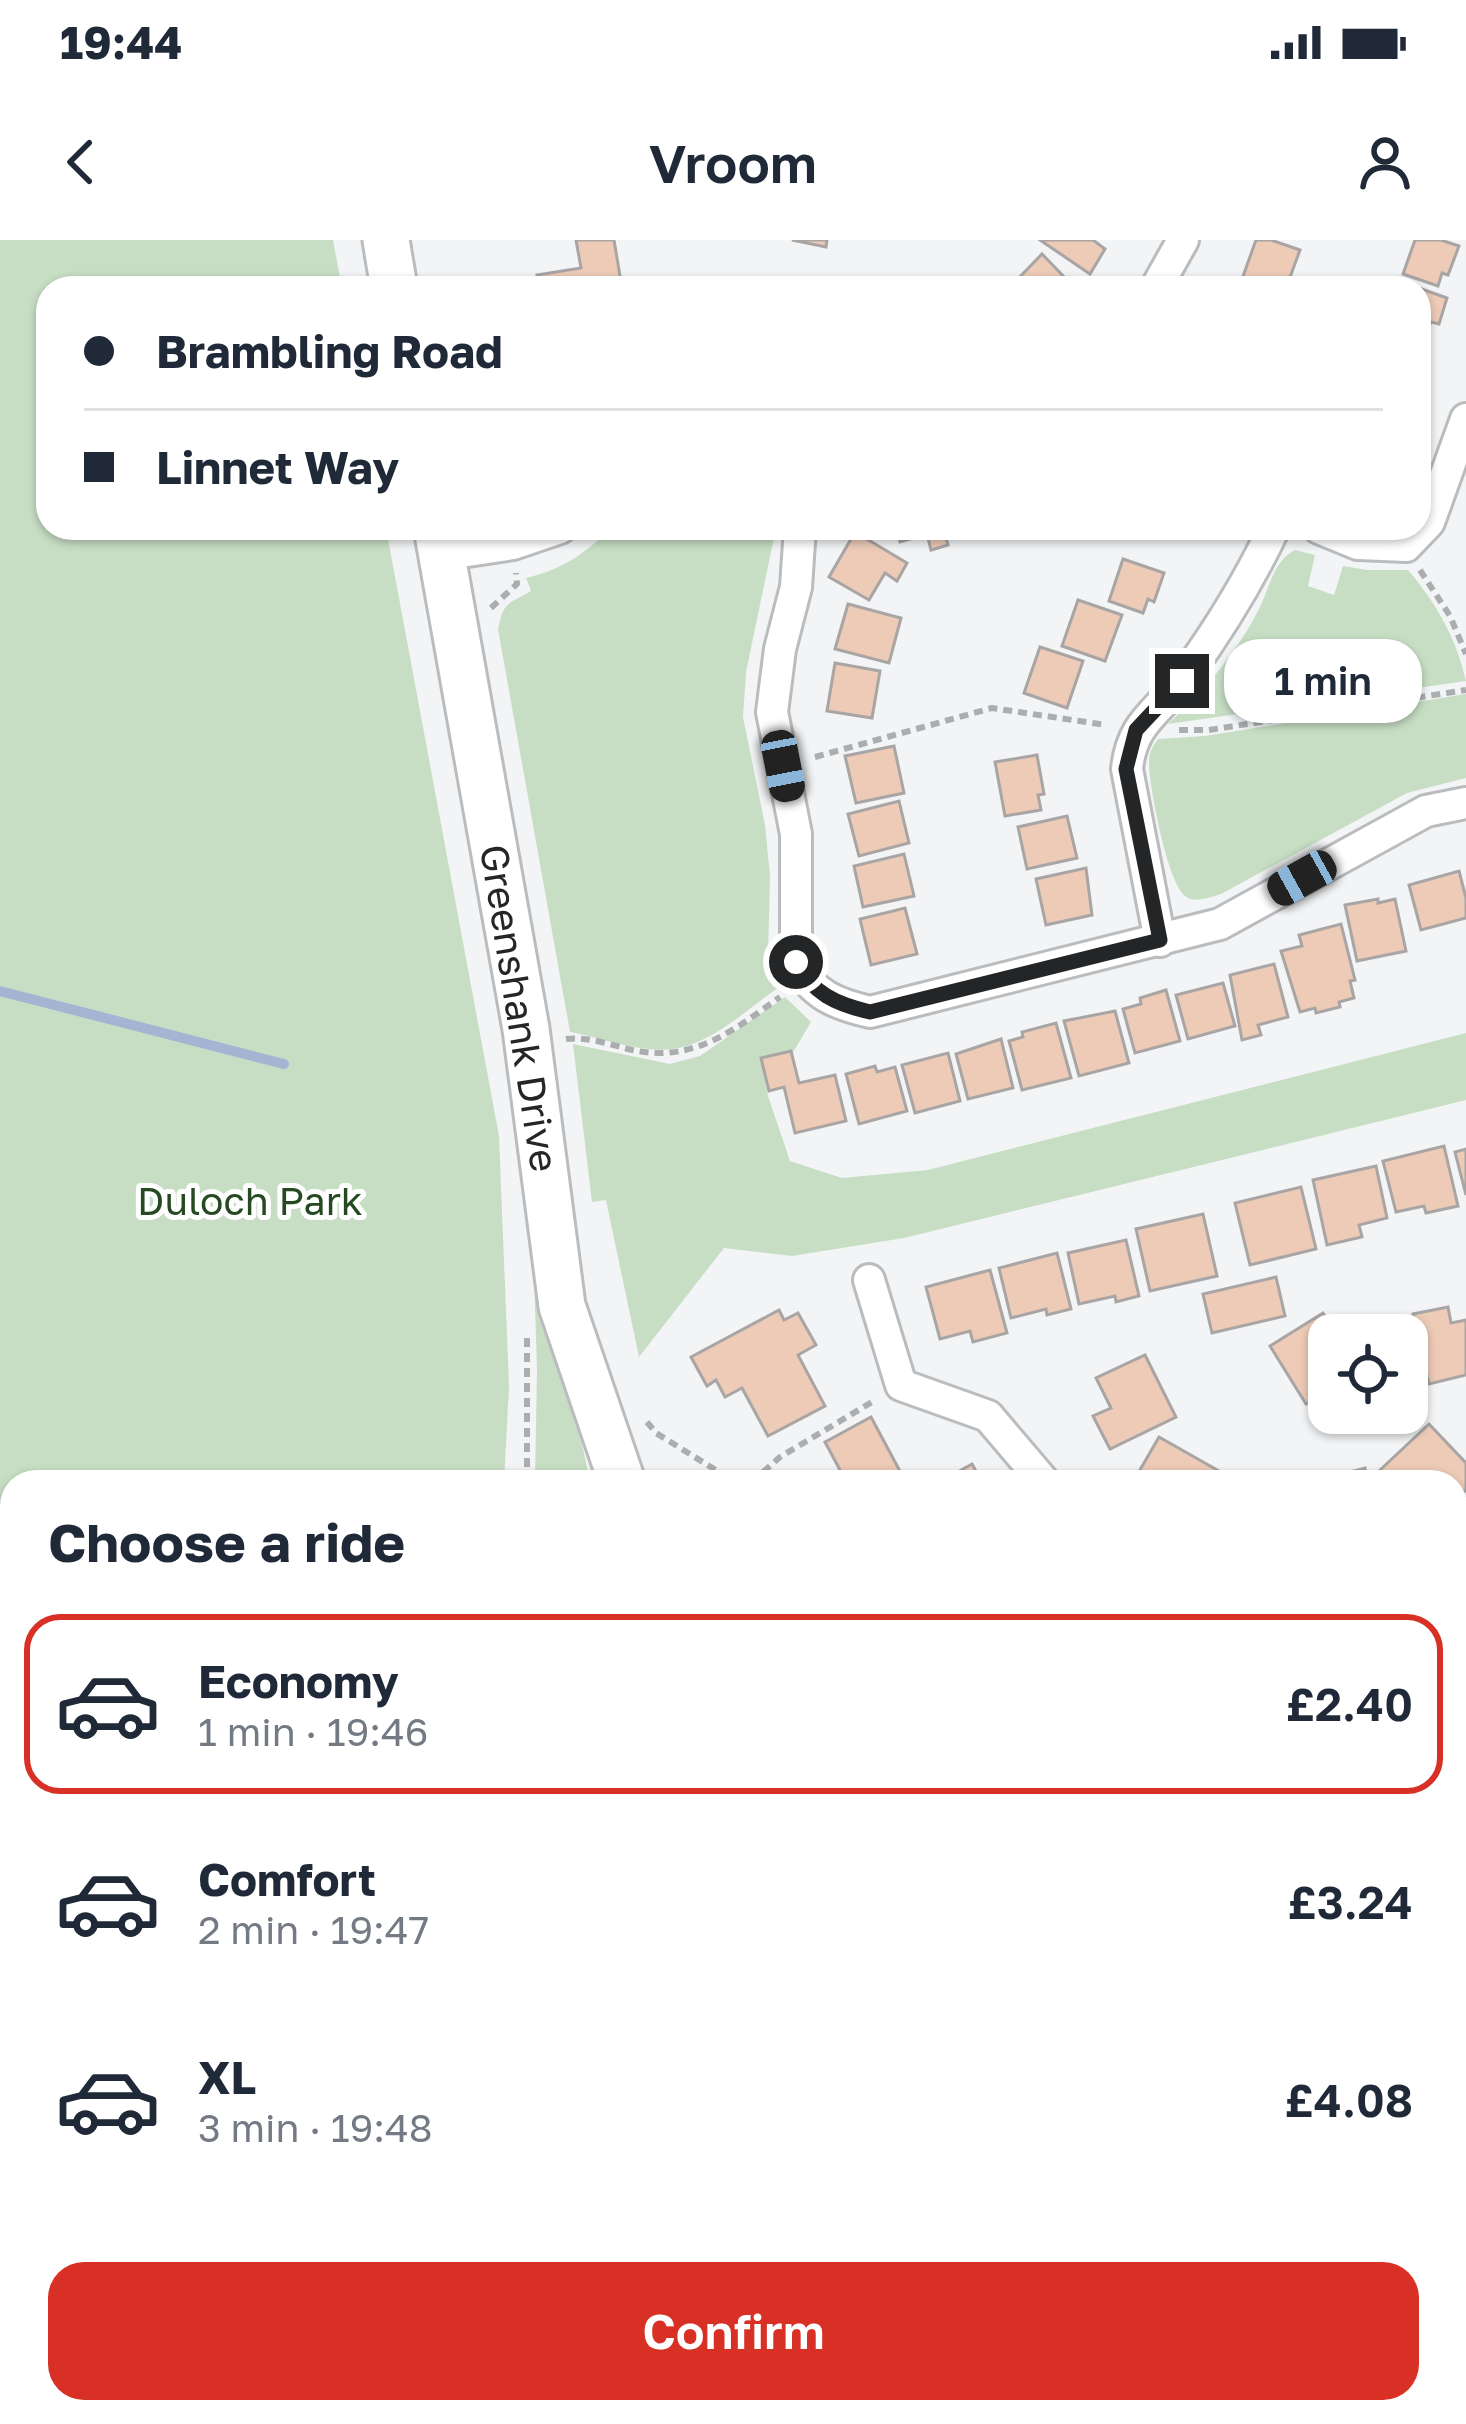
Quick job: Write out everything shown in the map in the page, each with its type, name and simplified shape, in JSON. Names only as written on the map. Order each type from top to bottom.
[{"type":"street","points":[[386,240],[392,276]]},
{"type":"street","points":[[1163,276],[1183,240]]},
{"type":"street","points":[[1431,516],[1466,419]]},
{"type":"street","points":[[439,542],[513,544],[525,540]]},
{"type":"street","points":[[799,540],[796,587],[780,649],[772,712],[796,834],[796,962],[805,980],[833,1003],[870,1012],[1220,924],[1426,811],[1466,803]]},
{"type":"street","points":[[1160,940],[1126,769],[1136,730],[1182,681],[1232,608],[1268,540]]},
{"type":"street","points":[[1348,540],[1406,546],[1412,540]]},
{"type":"street","name":"Greenshank Drive","points":[[439,542],[526,1029],[562,1306],[618,1470]]},
{"type":"street","points":[[869,1280],[901,1385],[988,1416],[1033,1470]]},
{"type":"path","points":[[1406,546],[1450,616],[1466,654]]},
{"type":"path","points":[[783,766],[992,707],[1136,730],[1209,730],[1466,690]]},
{"type":"path","points":[[566,1039],[657,1055],[695,1050],[729,1034],[785,992],[800,970]]},
{"type":"path","points":[[765,1470],[901,1385]]},
{"type":"path","points":[[643,1417],[656,1433],[716,1470]]},
{"type":"green space","name":"Duloch Park","points":[[0,240],[333,240],[340,276],[36,276],[36,540],[388,540],[499,1136],[509,1386],[505,1470],[0,1470]]},
{"type":"green space","points":[[598,540],[774,540],[746,672],[743,717],[765,825],[770,876],[768,956],[778,988],[715,1033],[673,1049],[634,1047],[570,1032],[498,629],[505,608],[531,591],[526,578],[552,570]]},
{"type":"green space","points":[[1295,550],[1315,555],[1308,586],[1334,595],[1343,566],[1408,570],[1444,621],[1466,681],[1168,724],[1231,654],[1261,605],[1277,567]]},
{"type":"green space","points":[[1466,694],[1466,778],[1407,793],[1221,894],[1193,899],[1178,887],[1150,777],[1150,754],[1158,739],[1205,736]]},
{"type":"green space","points":[[785,997],[811,1022],[792,1054],[762,1062],[768,1096],[790,1161],[842,1178],[928,1170],[1466,1033],[1466,1100],[904,1238],[792,1256],[724,1248],[639,1357],[606,1200],[592,1202],[573,1044],[670,1064],[700,1056]]},
{"type":"green space","points":[[533,1242],[540,1243],[587,1470],[535,1470]]},
{"type":"building","points":[[576,240],[614,240],[620,276],[537,276],[537,275],[581,268]]},
{"type":"building","points":[[792,240],[827,240],[826,247]]},
{"type":"building","points":[[1040,240],[1093,240],[1105,249],[1090,274]]},
{"type":"building","points":[[1256,240],[1300,250],[1290,276],[1243,276]]},
{"type":"building","points":[[1415,240],[1459,246],[1448,275],[1442,273],[1438,286],[1431,284],[1431,276],[1403,274]]},
{"type":"building","points":[[1042,254],[1063,276],[1021,276]]},
{"type":"building","points":[[1431,292],[1447,298],[1439,324],[1431,322]]},
{"type":"building","points":[[850,540],[868,540],[907,563],[897,581],[885,573],[869,600],[829,577]]},
{"type":"building","points":[[928,540],[947,540],[948,545],[931,550]]},
{"type":"building","points":[[1123,559],[1164,573],[1154,602],[1148,599],[1143,613],[1109,601]]},
{"type":"building","points":[[1078,600],[1122,615],[1105,661],[1062,646]]},
{"type":"building","points":[[848,604],[901,618],[889,663],[835,649]]},
{"type":"building","points":[[1040,647],[1083,661],[1067,708],[1024,693]]},
{"type":"building","points":[[835,663],[880,671],[872,718],[827,711]]},
{"type":"building","points":[[894,746],[904,793],[856,803],[845,756]]},
{"type":"building","points":[[1037,755],[1044,794],[1038,795],[1041,810],[1005,816],[995,762]]},
{"type":"building","points":[[899,801],[909,843],[859,856],[848,814]]},
{"type":"building","points":[[1067,816],[1077,858],[1027,869],[1018,827]]},
{"type":"building","points":[[904,854],[914,896],[863,907],[854,866]]},
{"type":"building","points":[[1086,868],[1092,915],[1046,925],[1036,879]]},
{"type":"building","points":[[1459,871],[1466,918],[1421,930],[1409,885]]},
{"type":"building","points":[[1378,899],[1378,903],[1395,899],[1406,951],[1357,961],[1345,905]]},
{"type":"building","points":[[905,908],[917,954],[871,965],[860,919]]},
{"type":"building","points":[[1341,924],[1355,980],[1350,981],[1354,998],[1339,1002],[1340,1007],[1300,1012],[1281,951],[1302,946],[1299,935]]},
{"type":"building","points":[[1274,964],[1288,1017],[1258,1025],[1261,1035],[1242,1040],[1230,975]]},
{"type":"building","points":[[1223,983],[1235,1026],[1188,1039],[1176,995]]},
{"type":"building","points":[[1166,990],[1180,1041],[1135,1053],[1123,1009]]},
{"type":"building","points":[[1115,1011],[1129,1063],[1079,1076],[1064,1021]]},
{"type":"building","points":[[1056,1023],[1071,1078],[1022,1090],[1009,1041],[1023,1037],[1022,1032]]},
{"type":"building","points":[[1001,1039],[1013,1088],[968,1099],[956,1054]]},
{"type":"building","points":[[791,1051],[799,1083],[835,1075],[846,1121],[795,1133],[784,1087],[769,1091],[761,1058]]},
{"type":"building","points":[[948,1053],[960,1101],[915,1113],[902,1065]]},
{"type":"building","points":[[875,1066],[877,1072],[895,1067],[907,1111],[859,1124],[846,1074]]},
{"type":"building","points":[[1444,1146],[1458,1206],[1426,1213],[1424,1206],[1396,1212],[1383,1161]]},
{"type":"building","points":[[1466,1149],[1466,1195],[1455,1152]]},
{"type":"building","points":[[1376,1166],[1387,1218],[1359,1225],[1362,1237],[1327,1245],[1313,1180]]},
{"type":"building","points":[[1301,1187],[1316,1249],[1250,1265],[1235,1203]]},
{"type":"building","points":[[1203,1214],[1217,1276],[1150,1291],[1136,1229]]},
{"type":"building","points":[[1126,1240],[1139,1296],[1079,1304],[1068,1253]]},
{"type":"building","points":[[1057,1253],[1071,1309],[1047,1315],[1046,1309],[1011,1318],[999,1268]]},
{"type":"building","points":[[990,1270],[1007,1333],[973,1342],[970,1331],[940,1339],[926,1287]]},
{"type":"building","points":[[1276,1277],[1285,1316],[1212,1333],[1203,1294]]},
{"type":"building","points":[[1448,1307],[1451,1323],[1466,1320],[1466,1375],[1429,1384],[1428,1314],[1413,1314]]},
{"type":"building","points":[[779,1310],[784,1320],[798,1313],[816,1345],[798,1355],[825,1406],[768,1436],[742,1388],[725,1397],[716,1380],[707,1386],[691,1357]]},
{"type":"building","points":[[1308,1322],[1308,1403],[1306,1404],[1270,1346]]},
{"type":"building","points":[[1145,1355],[1176,1417],[1110,1449],[1093,1416],[1111,1408],[1096,1378]]},
{"type":"building","points":[[871,1417],[899,1470],[840,1470],[825,1442]]},
{"type":"building","points":[[1429,1424],[1466,1463],[1466,1470],[1380,1470],[1418,1434],[1428,1434]]},
{"type":"building","points":[[1159,1437],[1217,1470],[1140,1470]]},
{"type":"waterway","points":[[0,991],[284,1064]]},
{"type":"route","points":[[796,962],[805,980],[833,1003],[870,1012],[1160,940],[1126,769],[1136,730],[1182,681]]}]
